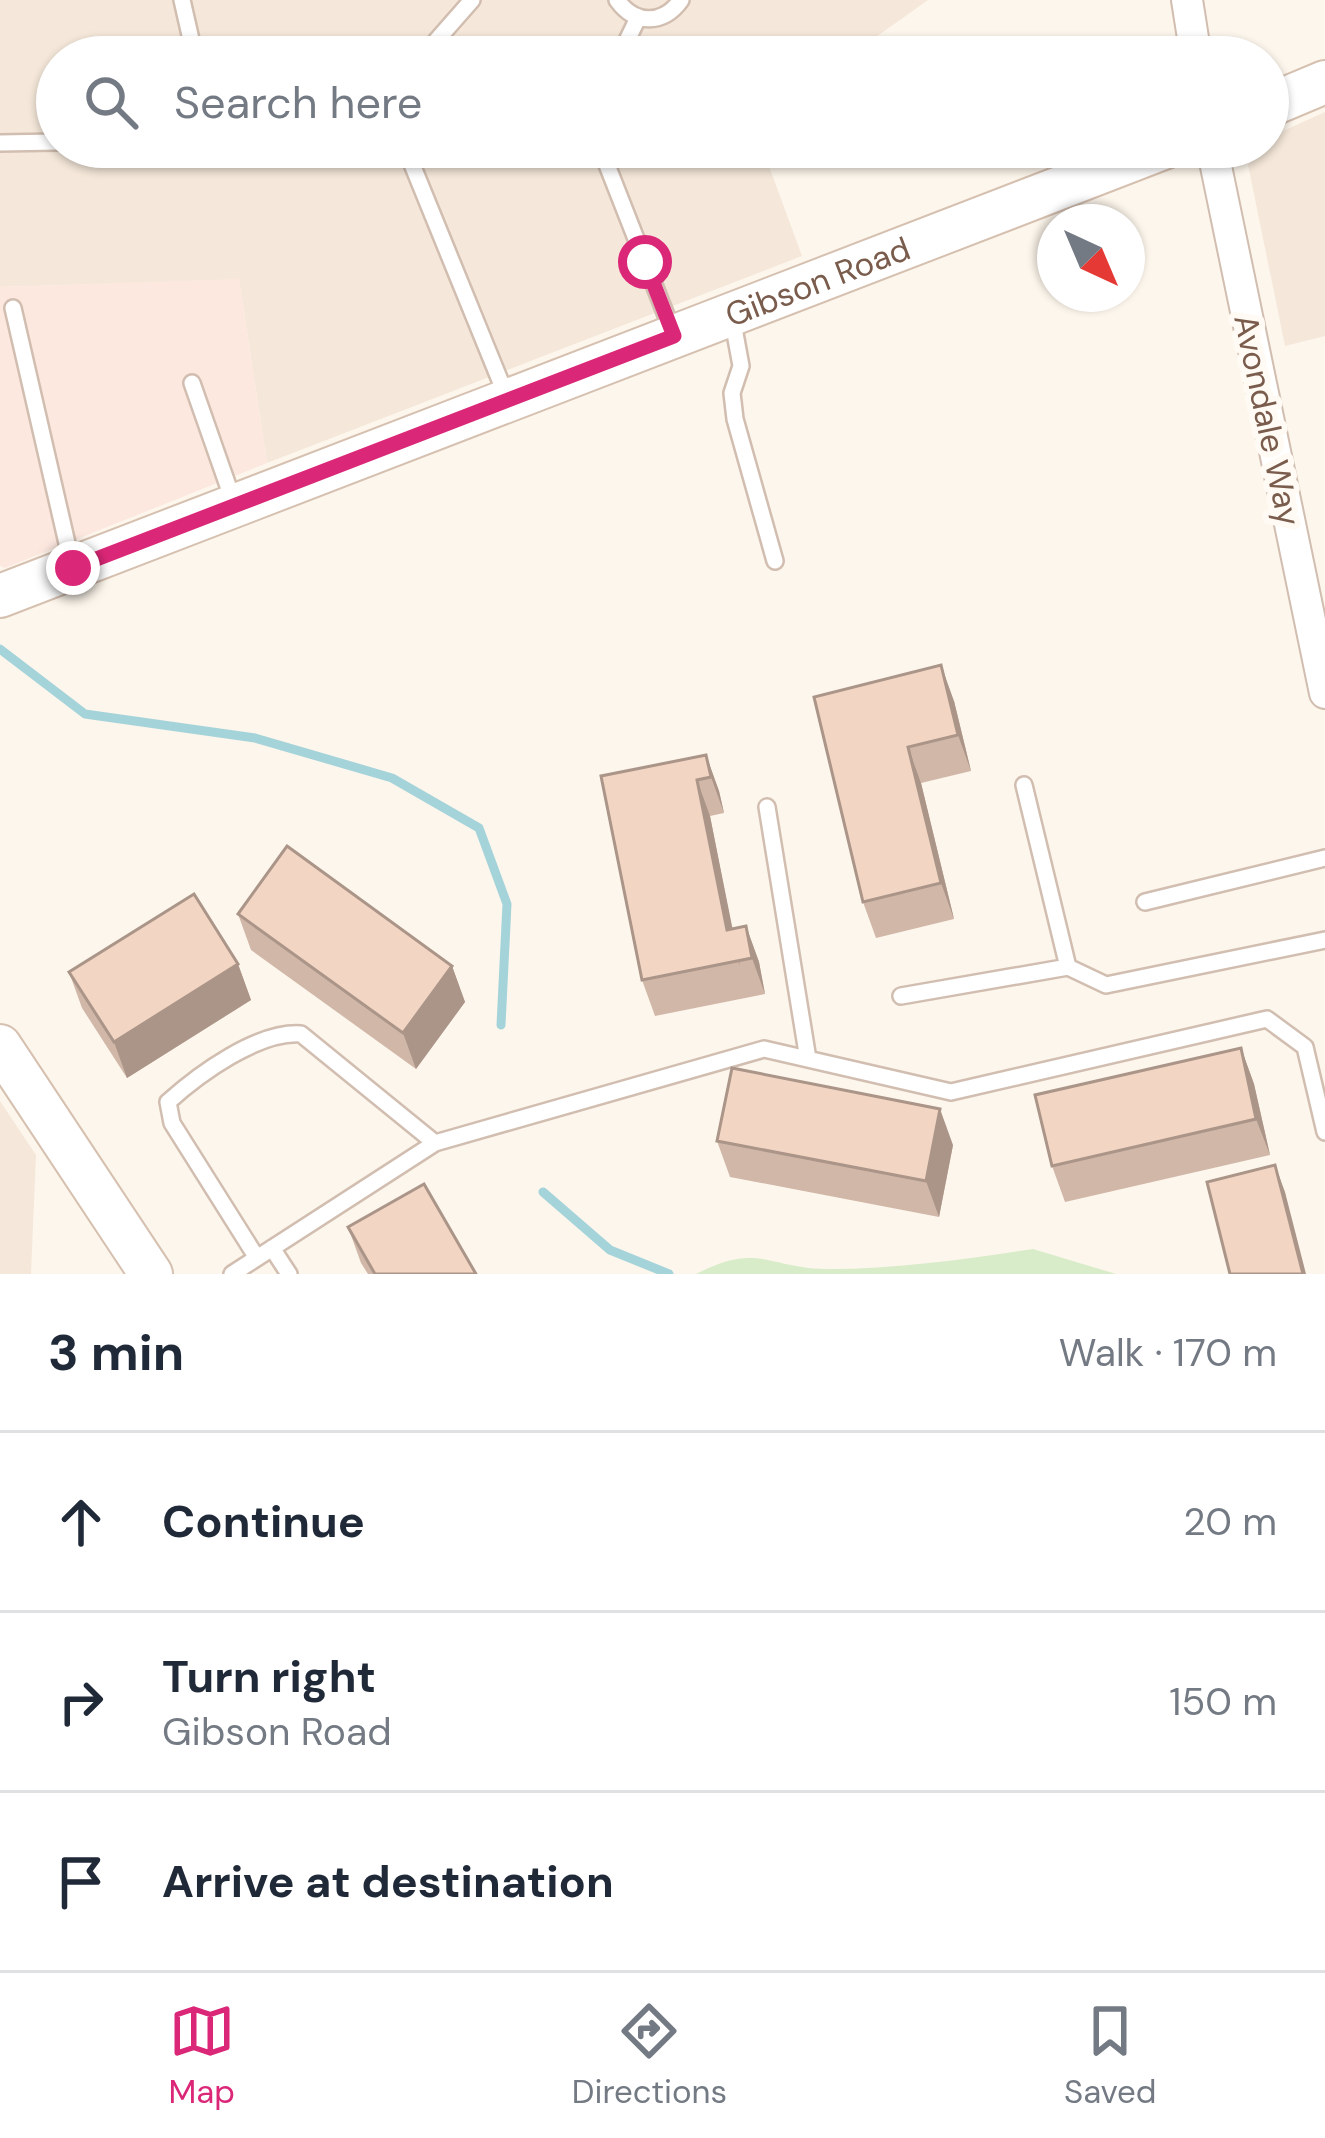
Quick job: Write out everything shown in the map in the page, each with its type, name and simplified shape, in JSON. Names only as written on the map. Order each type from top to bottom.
[{"type":"street","points":[[1187,0],[1193,36]]},
{"type":"street","points":[[1289,97],[1325,82]]},
{"type":"street","name":"Gibson Road","points":[[0,596],[1111,168]]},
{"type":"street","name":"Avondale Way","points":[[1217,168],[1319,635],[1325,692]]},
{"type":"street","points":[[0,1046],[151,1274]]},
{"type":"lane","points":[[182,0],[190,36]]},
{"type":"lane","points":[[440,36],[472,0]]},
{"type":"lane","points":[[617,0],[638,19],[660,18],[680,0]]},
{"type":"lane","points":[[630,36],[638,19]]},
{"type":"lane","points":[[0,143],[36,142]]},
{"type":"lane","points":[[414,168],[508,400]]},
{"type":"lane","points":[[608,168],[674,336]]},
{"type":"lane","points":[[13,308],[73,568]]},
{"type":"lane","points":[[732,314],[741,366],[732,393],[735,419],[775,561]]},
{"type":"lane","points":[[192,383],[235,506]]},
{"type":"lane","points":[[1024,785],[1068,967]]},
{"type":"lane","points":[[766,807],[808,1059]]},
{"type":"lane","points":[[1145,902],[1325,858]]},
{"type":"lane","points":[[901,996],[1068,967],[1106,985],[1325,940]]},
{"type":"lane","points":[[232,1274],[435,1143],[764,1048],[951,1092],[1267,1018],[1305,1047],[1325,1132]]},
{"type":"lane","points":[[289,1274],[264,1253],[172,1123],[168,1102],[189,1083],[281,1033],[301,1034],[435,1143]]},
{"type":"shaded area","points":[[0,0],[928,0],[877,36],[36,36],[36,168],[770,168],[802,256],[267,463],[239,280],[0,287]]},
{"type":"shaded area","points":[[1325,112],[1325,336],[1285,346],[1249,168],[1289,168],[1289,128]]},
{"type":"shaded area","points":[[239,279],[267,463],[5,568],[0,566],[0,287]]},
{"type":"shaded area","points":[[0,1101],[36,1155],[31,1274],[0,1274]]},
{"type":"green space","points":[[1033,1249],[1116,1274],[696,1274],[735,1259],[855,1269]]},
{"type":"building","points":[[941,665],[958,735],[908,747],[941,883],[863,902],[814,697]]},
{"type":"building","points":[[706,755],[711,777],[697,780],[727,930],[746,926],[752,958],[642,980],[601,776]]},
{"type":"building","points":[[287,846],[452,966],[403,1033],[238,914]]},
{"type":"building","points":[[194,894],[238,964],[114,1042],[69,972]]},
{"type":"building","points":[[1241,1048],[1256,1119],[1052,1166],[1035,1095]]},
{"type":"building","points":[[732,1068],[940,1109],[926,1181],[717,1141]]},
{"type":"building","points":[[1275,1165],[1303,1274],[1230,1274],[1207,1182]]},
{"type":"building","points":[[424,1184],[476,1274],[375,1274],[348,1227]]},
{"type":"waterway","points":[[0,649],[85,714],[255,738],[392,778],[479,828],[507,904],[501,1025]]},
{"type":"waterway","points":[[543,1192],[610,1250],[669,1274]]},
{"type":"route","points":[[73,568],[674,336],[645,262]]}]
